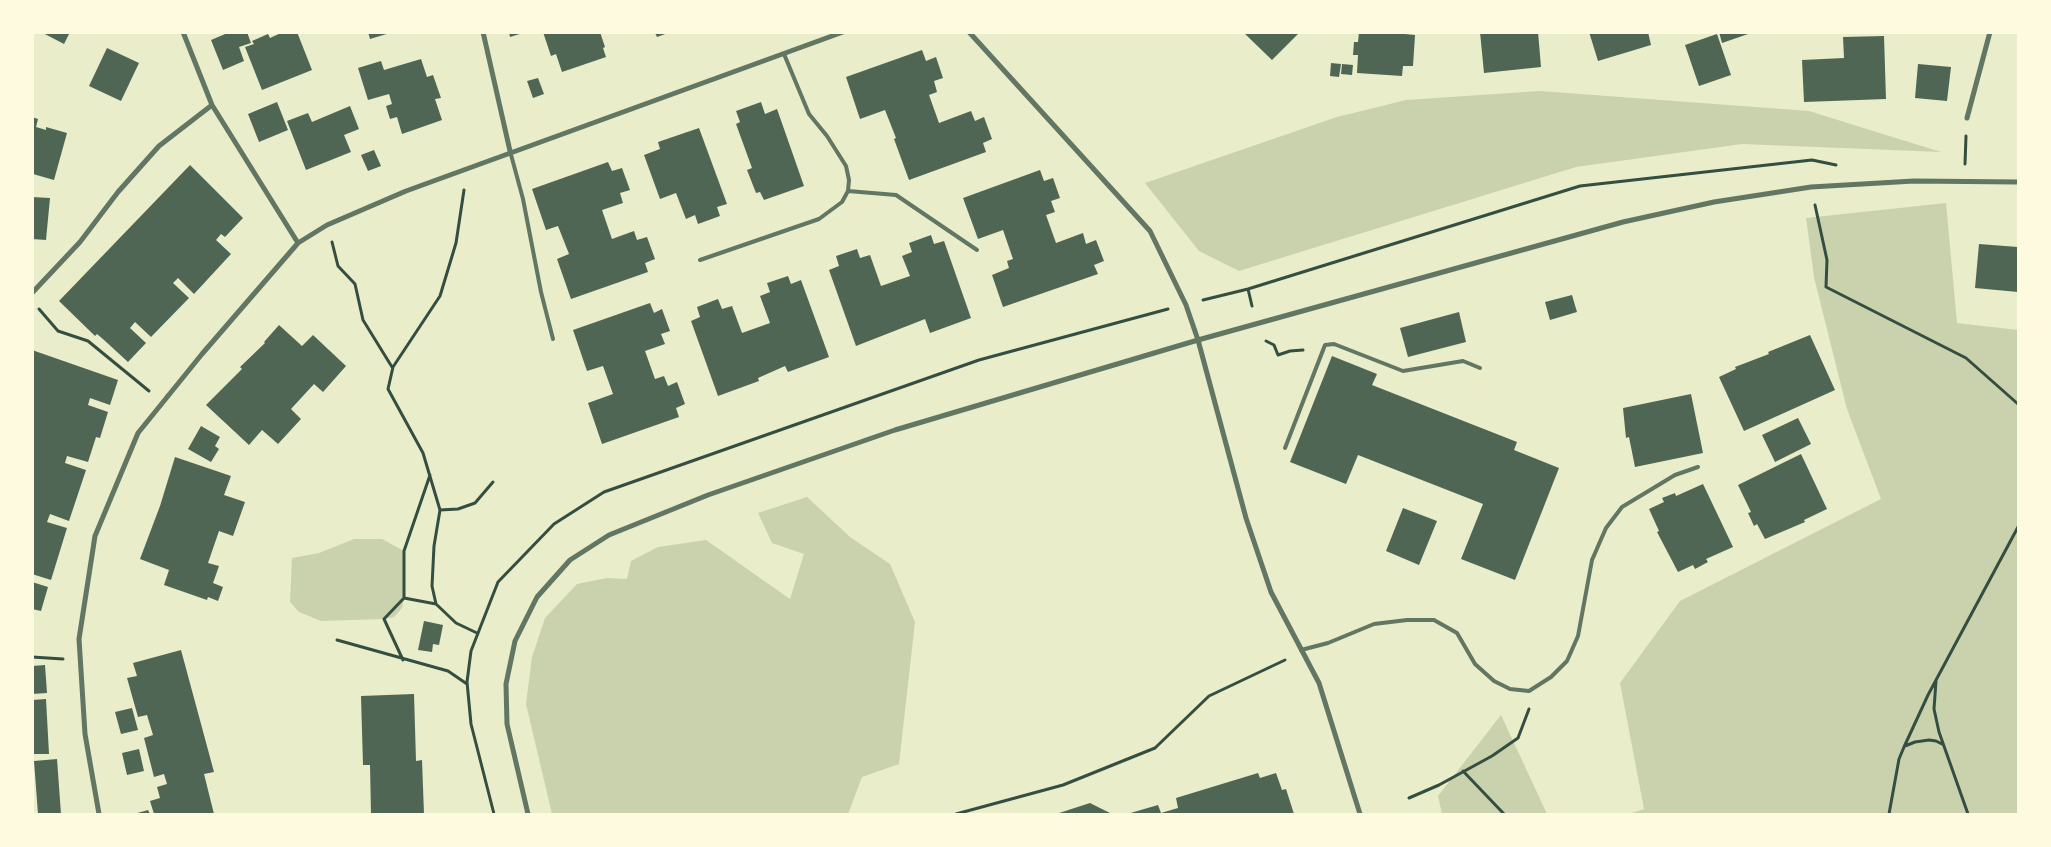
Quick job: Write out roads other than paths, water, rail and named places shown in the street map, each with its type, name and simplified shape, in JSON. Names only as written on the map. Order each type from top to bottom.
[{"type":"street","points":[[183,32],[212,104],[298,243]]},
{"type":"street","points":[[483,32],[510,152]]},
{"type":"street","points":[[99,814],[85,734],[79,639],[95,536],[138,433],[298,243],[327,225],[467,168],[843,32]]},
{"type":"street","points":[[969,32],[1150,231],[1186,305],[1198,340],[1246,518],[1271,592],[1319,683],[1360,814]]},
{"type":"street","points":[[1967,118],[1990,32]]},
{"type":"street","points":[[32,293],[80,242],[118,192],[159,146],[212,104]]},
{"type":"street","points":[[528,814],[507,724],[506,684],[515,641],[537,597],[570,560],[608,535],[726,489],[895,430],[1198,340],[1623,222],[1714,202],[1811,187],[1914,181],[2018,182]]},
{"type":"lane","points":[[700,260],[819,219],[842,202],[848,192],[849,180],[846,166],[827,136],[809,114],[784,54]]},
{"type":"lane","points":[[510,152],[523,199],[541,292],[553,339]]},
{"type":"lane","points":[[848,192],[896,195],[977,250]]},
{"type":"lane","points":[[1285,448],[1325,345],[1334,344],[1403,371],[1463,361],[1480,368]]},
{"type":"lane","points":[[1301,650],[1328,642],[1374,624],[1407,620],[1434,620],[1456,633],[1475,664],[1494,680],[1510,689],[1530,691],[1551,677],[1567,661],[1578,636],[1592,560],[1606,528],[1622,507],[1675,475],[1698,468]]}]
